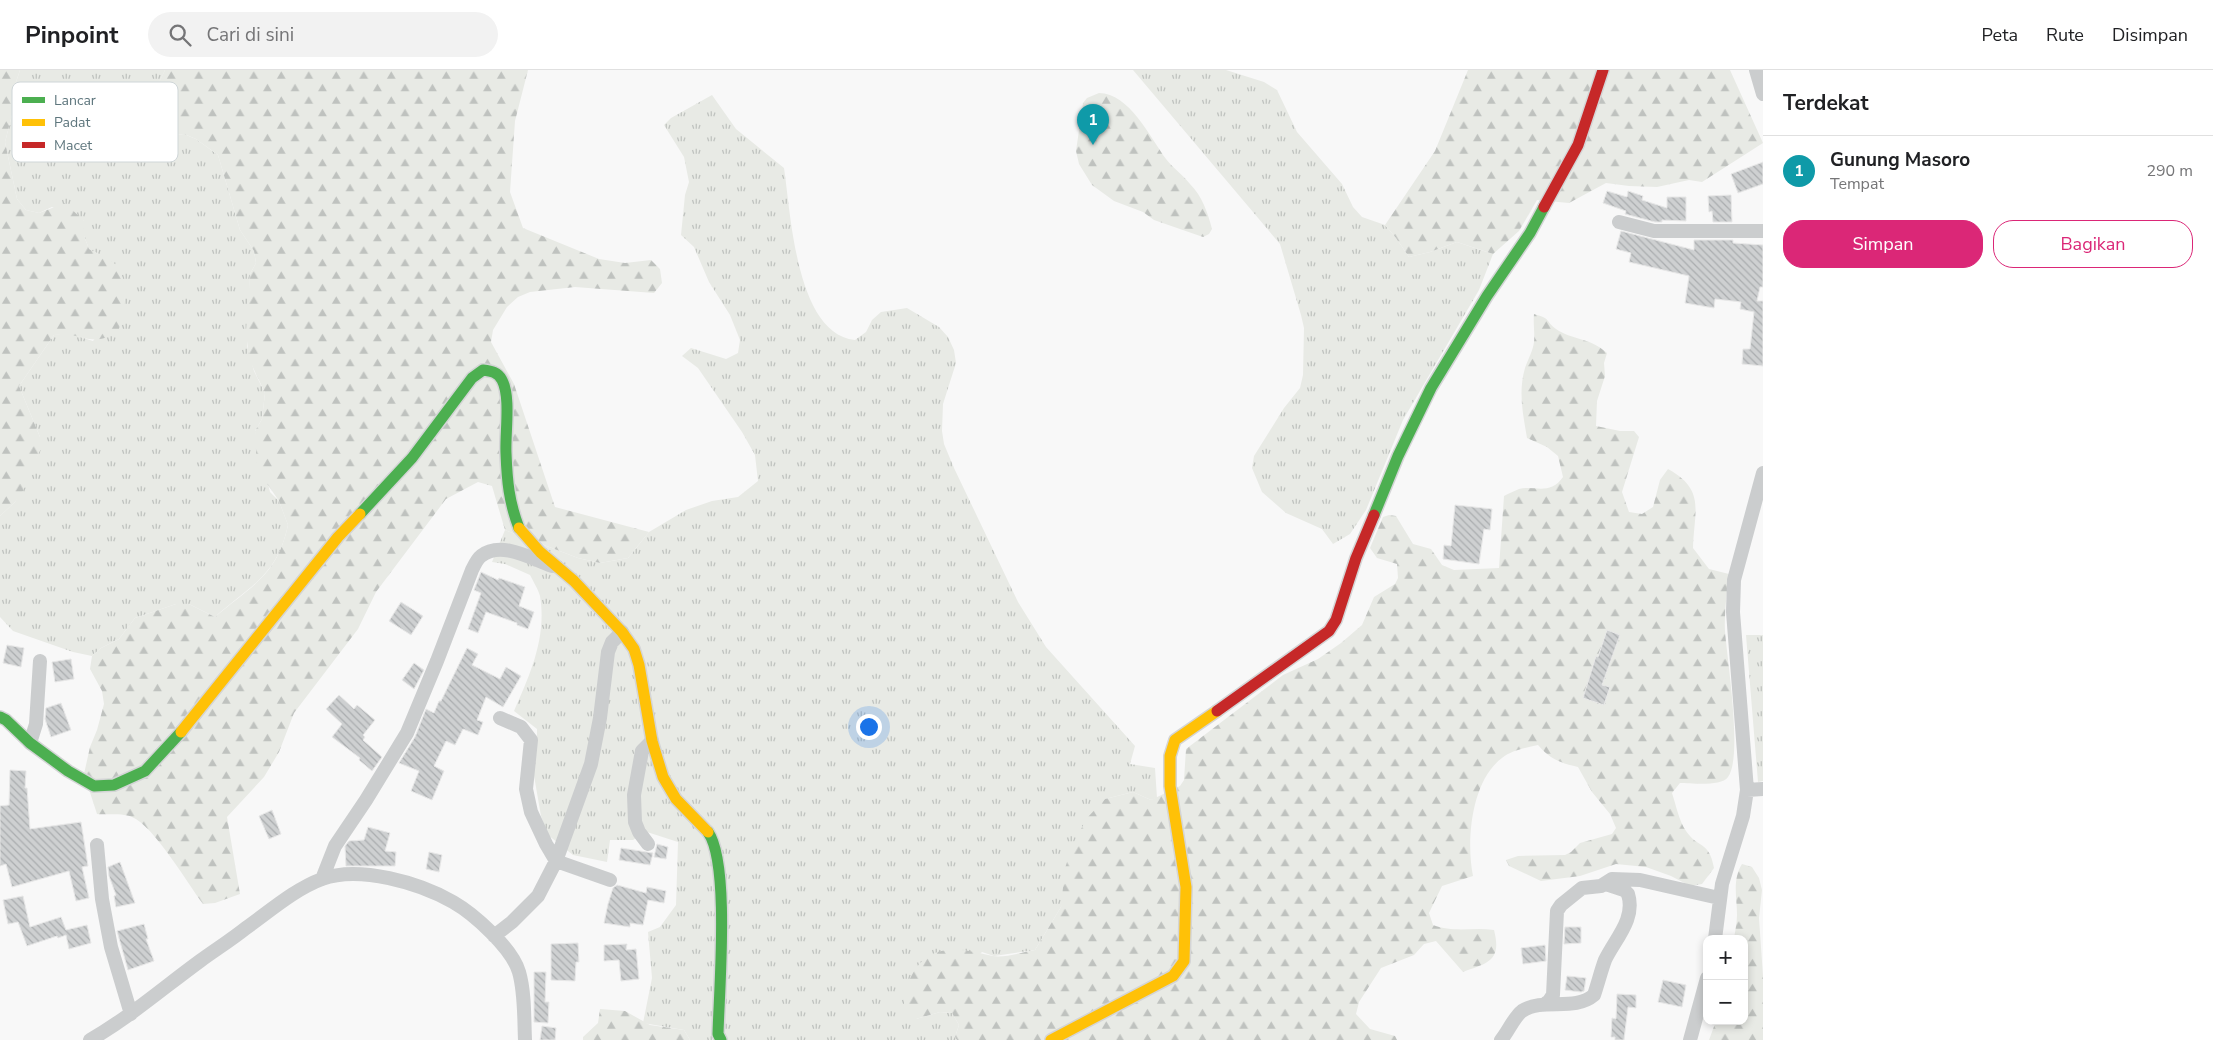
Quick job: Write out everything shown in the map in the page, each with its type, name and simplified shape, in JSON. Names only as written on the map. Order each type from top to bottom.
[{"type":"street","points":[[1051,1040],[1173,976],[1184,961],[1186,887],[1170,786],[1170,756],[1175,740],[1329,631],[1346,594],[1356,558],[1394,464],[1418,413],[1431,388],[1487,296],[1530,233],[1578,145],[1603,70]]},
{"type":"street","points":[[1757,70],[1763,94]]},
{"type":"street","points":[[1619,222],[1654,231],[1763,231]]},
{"type":"street","points":[[0,717],[6,720],[30,743],[68,771],[94,786],[114,786],[145,771],[178,737],[338,537],[412,458],[472,378],[483,370],[494,371],[502,379],[506,392],[506,454],[510,504],[520,530],[622,632],[634,649],[639,665],[652,741],[669,790],[714,840],[719,859],[721,904],[718,1034],[721,1040]]},
{"type":"street","points":[[1716,935],[1719,898],[1727,865],[1743,816],[1747,790],[1733,612],[1734,580],[1763,473]]},
{"type":"street","points":[[322,879],[335,846],[407,733],[472,570],[480,557],[493,550],[509,550],[560,569]]},
{"type":"street","points":[[494,936],[512,922],[538,896],[556,861],[591,764],[600,718],[608,652],[612,642],[622,632]]},
{"type":"street","points":[[30,743],[36,724],[40,660]]},
{"type":"street","points":[[500,718],[521,727],[531,740],[526,789],[531,812],[540,833],[556,861],[610,880]]},
{"type":"street","points":[[648,844],[639,832],[635,822],[634,796],[642,751],[652,741]]},
{"type":"street","points":[[1747,790],[1763,789]]},
{"type":"street","points":[[98,845],[102,899],[111,947],[121,976],[130,1014]]},
{"type":"street","points":[[90,1040],[130,1014],[303,888],[322,879],[337,875],[365,874],[417,885],[461,906],[494,936],[511,955],[519,971],[525,1040]]},
{"type":"street","points":[[1606,884],[1612,879],[1640,880],[1719,898]]},
{"type":"street","points":[[1501,1040],[1522,1011],[1546,1003],[1574,1003],[1594,995],[1605,960],[1623,931],[1627,918],[1628,894],[1624,890],[1606,884],[1582,888],[1559,907],[1556,919],[1552,995],[1550,1001],[1546,1003]]},
{"type":"street","points":[[1690,1040],[1706,980]]},
{"type":"green space","points":[[0,70],[20,70],[16,82],[12,82],[12,115],[5,142],[17,199],[26,210],[39,213],[65,203],[84,221],[84,236],[89,249],[114,263],[119,270],[123,278],[125,296],[123,315],[118,332],[100,339],[64,334],[54,335],[19,386],[40,437],[40,450],[23,491],[15,502],[0,516]]},
{"type":"green space","points":[[20,70],[165,70],[158,82],[16,82]]},
{"type":"green space","points":[[165,70],[528,70],[515,121],[510,192],[523,228],[599,259],[625,263],[651,260],[660,269],[662,283],[654,293],[575,287],[530,292],[518,297],[507,307],[493,330],[491,342],[514,384],[555,507],[649,532],[628,558],[600,563],[578,558],[505,530],[492,486],[478,482],[446,499],[376,592],[358,629],[294,713],[279,752],[264,777],[227,817],[240,894],[215,903],[203,904],[170,856],[141,823],[128,816],[97,814],[84,774],[90,747],[104,704],[102,691],[90,669],[92,656],[101,648],[119,639],[135,618],[176,604],[189,604],[215,617],[251,587],[270,568],[283,542],[288,525],[279,501],[257,469],[255,431],[262,419],[265,393],[249,359],[246,332],[250,274],[256,263],[254,251],[240,230],[218,155],[196,139],[184,134],[178,135],[178,82],[158,82]]},
{"type":"green space","points":[[1133,70],[1226,70],[1264,82],[1277,90],[1297,132],[1342,184],[1353,207],[1362,217],[1385,225],[1409,257],[1457,242],[1493,254],[1479,290],[1403,420],[1366,510],[1350,534],[1333,544],[1322,529],[1286,513],[1262,492],[1252,468],[1254,456],[1284,408],[1300,388],[1303,375],[1304,328],[1280,244]]},
{"type":"green space","points":[[1468,70],[1730,70],[1763,143],[1702,182],[1689,180],[1657,187],[1606,183],[1569,203],[1537,200],[1519,231],[1493,254],[1457,242],[1409,257],[1385,225],[1435,151]]},
{"type":"green space","points":[[1099,93],[1110,95],[1120,100],[1129,108],[1146,128],[1166,159],[1194,189],[1209,217],[1212,229],[1209,234],[1203,237],[1154,220],[1143,212],[1114,201],[1092,185],[1079,164],[1076,151],[1083,103],[1087,98]]},
{"type":"green space","points":[[712,95],[736,129],[784,168],[794,241],[808,295],[820,317],[835,333],[855,340],[866,332],[872,320],[881,312],[907,308],[939,327],[948,337],[954,350],[956,363],[943,404],[942,431],[944,444],[1018,602],[1046,647],[1135,746],[1130,764],[1155,768],[1157,798],[1151,800],[1133,792],[1105,799],[1061,907],[1035,950],[994,956],[982,952],[916,1019],[940,1012],[952,1013],[959,1025],[955,1037],[957,1040],[690,1040],[684,1030],[643,1023],[652,978],[648,932],[660,927],[676,905],[678,842],[647,832],[633,840],[610,840],[607,862],[573,855],[548,835],[541,816],[533,770],[537,746],[537,729],[514,711],[536,655],[542,611],[540,596],[530,575],[505,564],[492,562],[505,530],[578,558],[600,563],[628,558],[649,532],[686,510],[712,501],[738,497],[758,481],[755,455],[742,432],[698,368],[682,356],[691,348],[726,359],[738,353],[740,340],[730,315],[709,282],[694,247],[681,235],[685,195],[689,182],[684,157],[664,125],[671,118]]},
{"type":"green space","points":[[12,115],[12,162],[178,162],[178,135],[184,134],[196,139],[218,155],[240,230],[254,251],[256,263],[250,274],[247,346],[254,371],[265,393],[262,419],[255,431],[270,492],[279,501],[288,525],[283,542],[270,568],[261,578],[215,617],[189,604],[176,604],[135,618],[119,639],[101,648],[92,656],[73,652],[13,631],[0,617],[0,516],[15,502],[40,450],[40,437],[19,386],[54,335],[68,333],[93,341],[125,300],[122,280],[112,263],[89,249],[84,236],[84,221],[52,207],[39,213],[26,210],[17,199],[5,142]]},
{"type":"green space","points":[[1534,314],[1546,319],[1562,333],[1594,344],[1607,353],[1604,363],[1605,376],[1597,401],[1596,426],[1620,431],[1634,431],[1639,437],[1622,492],[1629,512],[1642,514],[1653,507],[1660,480],[1668,469],[1680,477],[1693,493],[1696,512],[1693,548],[1709,569],[1729,574],[1725,631],[1733,707],[1734,750],[1732,766],[1728,777],[1724,780],[1713,783],[1680,783],[1672,793],[1680,818],[1690,837],[1706,849],[1712,859],[1714,868],[1702,884],[1690,886],[1671,876],[1646,867],[1616,864],[1580,876],[1541,881],[1509,866],[1506,860],[1518,856],[1565,855],[1580,843],[1612,834],[1616,828],[1610,814],[1592,792],[1578,767],[1556,760],[1538,745],[1510,753],[1502,758],[1483,781],[1473,812],[1471,829],[1470,846],[1473,876],[1442,886],[1429,913],[1433,925],[1448,929],[1494,930],[1496,948],[1494,955],[1486,963],[1463,972],[1436,941],[1424,944],[1414,955],[1381,968],[1359,1002],[1356,1014],[1370,1029],[1395,1036],[1397,1040],[957,1040],[955,1037],[959,1025],[952,1013],[940,1012],[916,1019],[904,1013],[906,992],[913,972],[919,964],[936,953],[947,950],[959,950],[993,956],[1008,956],[1035,950],[1061,907],[1065,868],[1074,842],[1087,818],[1105,799],[1133,792],[1151,800],[1180,786],[1184,780],[1186,749],[1283,675],[1318,659],[1362,625],[1374,597],[1395,584],[1398,578],[1397,564],[1377,558],[1370,548],[1383,517],[1389,515],[1396,516],[1413,544],[1431,549],[1442,565],[1454,570],[1499,568],[1504,496],[1519,489],[1547,488],[1558,483],[1563,477],[1558,456],[1547,447],[1527,438],[1522,403],[1522,386],[1525,368],[1532,352]]},
{"type":"green space","points":[[1746,635],[1763,635],[1763,781],[1758,782]]},
{"type":"green space","points":[[1742,864],[1752,867],[1759,878],[1762,890],[1759,918],[1763,976],[1763,1040],[1709,1040],[1715,1025],[1748,1025],[1748,935],[1735,935],[1737,918],[1736,882]]},
{"type":"green space","points":[[600,1009],[625,1011],[650,1025],[684,1030],[690,1040],[583,1040],[583,1037],[598,1023]]},
{"type":"building","points":[[1763,162],[1763,184],[1738,193],[1731,174]]},
{"type":"building","points":[[1607,191],[1627,197],[1628,191],[1643,196],[1642,200],[1667,208],[1667,197],[1686,197],[1686,221],[1662,220],[1662,222],[1655,222],[1625,214],[1626,211],[1603,203]]},
{"type":"building","points":[[1731,195],[1732,222],[1713,222],[1712,211],[1709,212],[1708,196]]},
{"type":"building","points":[[1621,231],[1694,250],[1694,240],[1733,240],[1733,243],[1763,245],[1763,287],[1760,287],[1757,301],[1763,301],[1763,366],[1742,364],[1743,349],[1750,349],[1754,312],[1740,309],[1741,302],[1715,299],[1714,308],[1685,303],[1689,276],[1629,262],[1631,253],[1616,249]]},
{"type":"building","points":[[1455,505],[1492,509],[1490,530],[1484,529],[1479,564],[1443,559],[1444,545],[1451,546]]},
{"type":"building","points":[[481,572],[498,580],[499,578],[525,587],[519,606],[534,612],[528,629],[486,612],[478,633],[468,629],[481,593],[474,590]]},
{"type":"building","points":[[401,602],[423,616],[411,635],[389,621]]},
{"type":"building","points":[[1607,630],[1620,635],[1602,685],[1610,687],[1604,705],[1583,698],[1596,656],[1598,657]]},
{"type":"building","points":[[7,645],[24,648],[21,667],[3,663]]},
{"type":"building","points":[[467,648],[478,654],[472,665],[500,679],[506,667],[521,676],[503,707],[486,697],[477,720],[483,722],[478,735],[463,729],[455,745],[446,741],[434,766],[444,771],[432,800],[411,791],[419,771],[399,763],[415,737],[426,709],[434,713]]},
{"type":"building","points":[[71,659],[74,679],[55,682],[52,662]]},
{"type":"building","points":[[414,663],[424,670],[414,689],[402,680]]},
{"type":"building","points":[[339,695],[354,709],[357,705],[375,720],[363,735],[365,737],[363,740],[382,757],[372,771],[359,760],[360,758],[332,737],[342,724],[326,709]]},
{"type":"building","points":[[61,703],[71,730],[51,737],[45,719],[46,708]]},
{"type":"building","points":[[10,770],[26,771],[25,788],[27,788],[30,829],[81,822],[88,866],[82,867],[89,898],[76,901],[69,871],[12,887],[6,864],[0,866],[0,806],[9,805]]},
{"type":"building","points":[[272,810],[281,834],[269,839],[259,816]]},
{"type":"building","points":[[368,827],[390,833],[385,851],[396,852],[395,866],[346,866],[345,846],[349,841],[364,840]]},
{"type":"building","points":[[657,844],[668,847],[666,859],[654,857]]},
{"type":"building","points":[[621,848],[653,853],[650,865],[619,860]]},
{"type":"building","points":[[429,852],[442,855],[439,872],[426,869]]},
{"type":"building","points":[[120,862],[135,903],[116,907],[114,896],[116,895],[109,876],[108,867]]},
{"type":"building","points":[[617,885],[646,893],[647,887],[666,891],[664,903],[648,900],[643,925],[630,923],[630,927],[604,923],[613,888]]},
{"type":"building","points":[[23,896],[30,927],[61,917],[66,930],[87,925],[91,943],[69,949],[66,935],[27,946],[18,922],[8,924],[3,900]]},
{"type":"building","points":[[144,924],[148,939],[146,939],[154,961],[128,970],[117,931]]},
{"type":"building","points":[[1565,927],[1581,927],[1581,943],[1564,944]]},
{"type":"building","points":[[578,943],[579,962],[576,962],[575,981],[551,980],[551,944]]},
{"type":"building","points":[[627,944],[626,950],[636,949],[639,979],[621,981],[619,960],[604,961],[604,945]]},
{"type":"building","points":[[1545,945],[1546,961],[1523,964],[1521,948]]},
{"type":"building","points":[[534,972],[546,972],[545,1002],[549,1002],[548,1023],[534,1022]]},
{"type":"building","points":[[1567,976],[1586,978],[1584,991],[1565,990]]},
{"type":"building","points":[[1663,980],[1686,985],[1682,1007],[1658,1002]]},
{"type":"building","points":[[1617,994],[1636,995],[1636,1008],[1628,1007],[1624,1040],[1615,1040],[1615,1037],[1611,1037],[1612,1018],[1616,1019]]},
{"type":"building","points":[[542,1026],[556,1028],[555,1040],[540,1040]]},
{"type":"traffic: fast","points":[[1374,515],[1398,456],[1431,388],[1487,296],[1530,233],[1544,207]]},
{"type":"traffic: fast","points":[[360,514],[412,458],[472,378],[483,370],[491,371],[498,375],[505,387],[508,482],[519,528]]},
{"type":"traffic: fast","points":[[0,717],[6,720],[30,743],[68,771],[94,786],[114,785],[145,771],[181,732]]},
{"type":"traffic: fast","points":[[708,832],[715,848],[721,898],[722,928],[718,1034],[721,1040]]},
{"type":"traffic: slow","points":[[181,732],[338,537],[360,514]]},
{"type":"traffic: slow","points":[[519,528],[540,552],[574,581],[622,632],[634,649],[639,665],[652,741],[663,777],[676,799],[708,832]]},
{"type":"traffic: slow","points":[[1051,1040],[1173,976],[1184,961],[1186,887],[1170,786],[1170,756],[1175,740],[1217,711]]},
{"type":"traffic: jam","points":[[1544,207],[1578,145],[1603,70]]},
{"type":"traffic: jam","points":[[1217,711],[1329,631],[1336,620],[1356,558],[1374,515]]},
{"type":"place","name":"Gunung Masoro","points":[[1093,145]]}]
